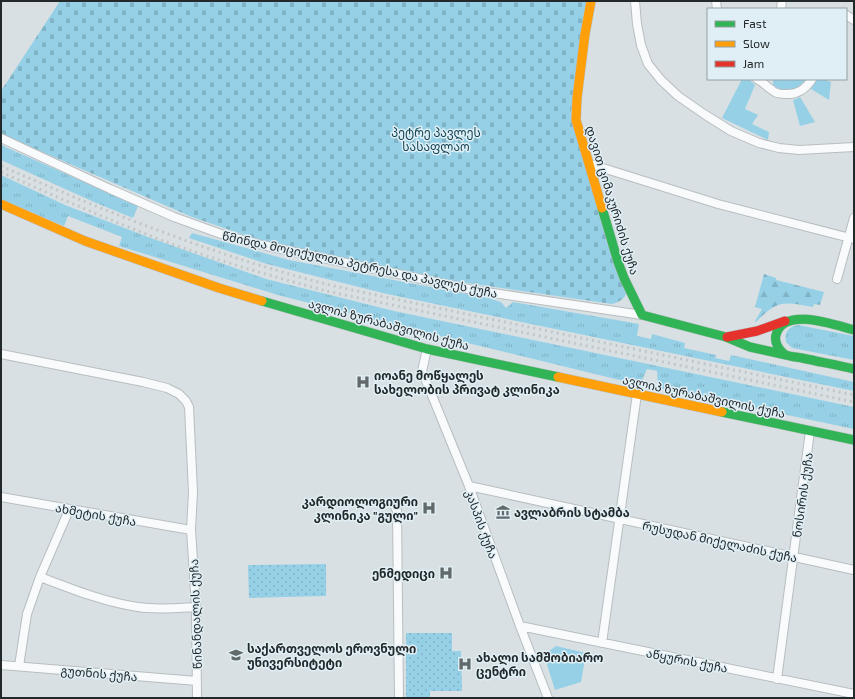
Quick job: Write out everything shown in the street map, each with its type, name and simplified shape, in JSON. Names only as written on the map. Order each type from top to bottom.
[{"type":"street","name":"დავით ციმაკურიძის ქუჩა","points":[[591,1],[585,34],[576,120],[618,262],[633,300],[642,316]]},
{"type":"street","points":[[635,1],[641,45],[648,64],[661,80],[678,96],[704,114],[731,131],[759,143],[779,148],[799,150],[854,147]]},
{"type":"street","points":[[768,82],[772,91],[781,94],[790,94],[798,93],[804,89],[811,80]]},
{"type":"street","name":"წმინდა მოციქულთა პეტრესა და პავლეს ქუჩა","points":[[1,138],[174,217],[221,234],[262,245],[473,290],[642,316]]},
{"type":"street","points":[[590,164],[718,204],[852,238]]},
{"type":"street","name":"ავლიპ ზურაბაშვილის ქუჩა","points":[[1,204],[85,241],[212,286],[428,349],[854,440]]},
{"type":"street","points":[[837,279],[852,238],[854,218]]},
{"type":"street","points":[[642,316],[726,337],[750,347],[854,369]]},
{"type":"street","points":[[726,337],[757,331],[792,319],[805,319],[854,330]]},
{"type":"street","points":[[785,322],[777,330],[776,338],[778,348],[786,355]]},
{"type":"street","name":"კასპის ქუჩა","points":[[428,349],[422,371],[468,486],[548,698]]},
{"type":"street","name":"წინანდალის ქუჩა","points":[[1,354],[167,388],[179,394],[186,401],[189,407],[193,492],[191,530],[196,607],[197,698]]},
{"type":"street","points":[[602,643],[637,394]]},
{"type":"street","name":"ნოსირის ქუჩა","points":[[777,679],[810,431]]},
{"type":"street","name":"რუსუდან მიქელაძის ქუჩა","points":[[468,486],[854,570]]},
{"type":"street","name":"ახმეტის ქუჩა","points":[[1,497],[191,530]]},
{"type":"street","points":[[395,507],[397,511],[399,698]]},
{"type":"street","points":[[20,666],[27,614],[40,577],[69,510]]},
{"type":"street","points":[[40,577],[96,598],[138,607],[196,607]]},
{"type":"street","name":"აწყურის ქუჩა","points":[[520,626],[854,694]]},
{"type":"street","name":"გუთნის ქუჩა","points":[[1,665],[197,681]]},
{"type":"green space","name":"პეტრე პავლეს სასაფლაო","points":[[60,1],[587,1],[571,113],[628,291],[622,300],[612,304],[426,277],[256,239],[192,217],[1,134],[1,91]]},
{"type":"green space","points":[[741,80],[750,80],[755,85],[745,109],[758,115],[752,124],[769,132],[768,140],[722,118]]},
{"type":"green space","points":[[773,80],[807,80],[801,88],[786,90],[779,89],[773,85]]},
{"type":"green space","points":[[816,80],[826,80],[831,82],[829,100],[811,89]]},
{"type":"green space","points":[[800,97],[815,122],[800,126],[793,100]]},
{"type":"green space","points":[[1,145],[138,206],[133,218],[1,160]]},
{"type":"green space","points":[[1,175],[65,205],[148,237],[266,279],[394,311],[854,407],[854,429],[658,388],[657,371],[647,369],[640,385],[278,295],[119,246],[122,237],[68,216],[64,226],[1,199]]},
{"type":"green space","points":[[192,233],[289,260],[488,298],[501,302],[506,308],[513,302],[639,324],[637,336],[651,339],[652,334],[685,343],[684,348],[716,355],[715,358],[729,361],[731,355],[854,382],[854,391],[387,294],[267,264],[189,238]]},
{"type":"green space","points":[[764,274],[776,278],[776,280],[824,292],[820,305],[814,304],[813,307],[788,303],[782,304],[770,309],[756,322],[755,321],[762,309],[755,307]]},
{"type":"green space","points":[[798,325],[854,336],[854,360],[792,348],[786,342],[786,333],[792,327]]},
{"type":"green space","points":[[326,564],[326,596],[249,598],[248,565]]},
{"type":"green space","points":[[406,633],[452,633],[452,651],[461,651],[462,691],[430,691],[430,698],[406,698]]},
{"type":"green space","points":[[556,646],[586,653],[581,682],[555,690],[544,655]]},
{"type":"railway","points":[[1,166],[74,197],[186,241],[309,280],[854,395]]},
{"type":"railway","points":[[1,172],[161,240],[285,280],[326,291],[854,402]]},
{"type":"traffic: fast","points":[[602,208],[618,262],[642,315],[726,337],[750,347],[786,355]]},
{"type":"traffic: fast","points":[[262,301],[427,349],[558,377]]},
{"type":"traffic: fast","points":[[854,330],[823,322],[799,319],[788,321],[781,326],[776,335],[776,343],[786,355],[854,369]]},
{"type":"traffic: fast","points":[[722,412],[854,440]]},
{"type":"traffic: slow","points":[[591,1],[585,34],[577,98],[576,120],[602,208]]},
{"type":"traffic: slow","points":[[1,204],[85,241],[219,288],[262,301]]},
{"type":"traffic: slow","points":[[558,377],[722,412]]},
{"type":"traffic: jam","points":[[727,337],[757,331],[785,321]]},
{"type":"place","name":"იოანე მოწყალეს სახელობის პრივატ კლინიკა","points":[[363,382]]},
{"type":"place","name":"კარდიოლოგიური კლინიკა \"გული\"","points":[[429,508]]},
{"type":"place","name":"ავლაბრის სტამბა","points":[[503,512]]},
{"type":"place","name":"ენმედიცი","points":[[446,573]]},
{"type":"place","name":"საქართველოს ეროვნული უნივერსიტეტი","points":[[236,655]]},
{"type":"place","name":"ახალი სამშობიარო ცენტრი","points":[[465,664]]}]
